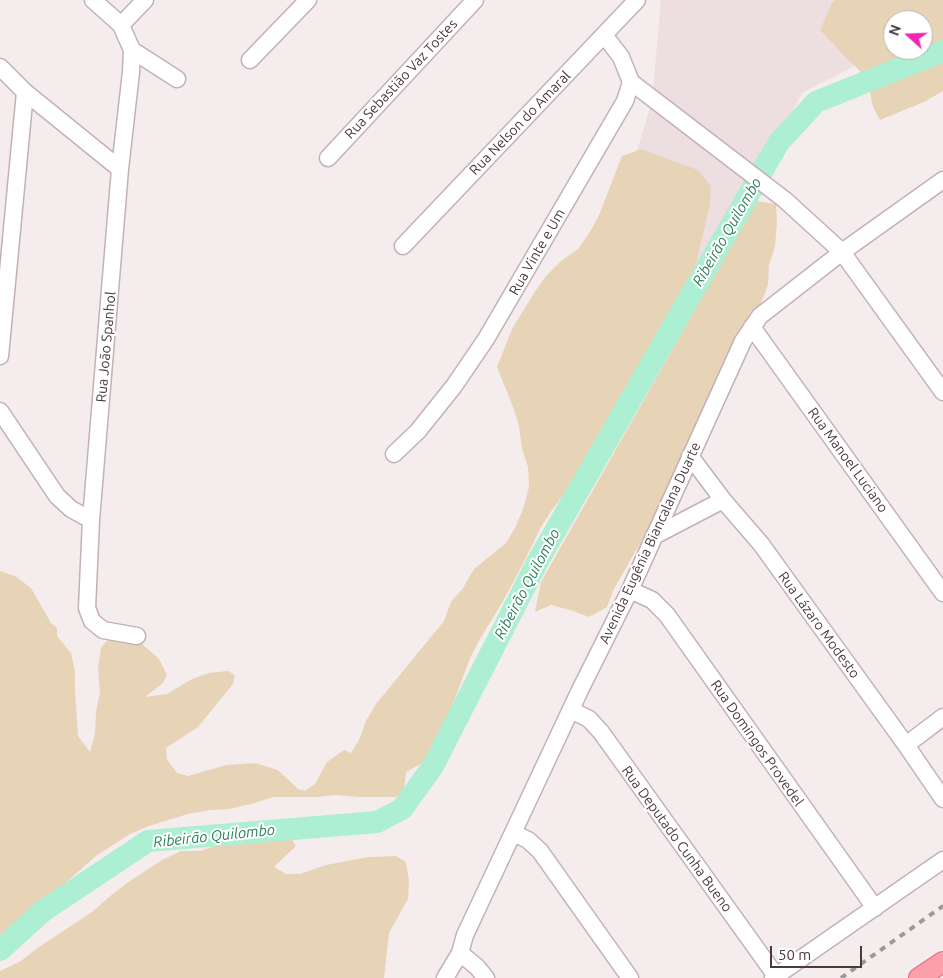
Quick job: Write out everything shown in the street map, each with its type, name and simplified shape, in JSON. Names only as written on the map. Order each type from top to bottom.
[{"type":"street","points":[[93,0],[121,25],[145,0]]},
{"type":"street","points":[[250,60],[308,0]]},
{"type":"street","name":"Rua Sebastião Vaz Tostes","points":[[328,158],[475,0]]},
{"type":"street","name":"Rua Nelson do Amaral","points":[[402,246],[637,0]]},
{"type":"street","name":"Rua João Spanhol","points":[[121,25],[132,50],[131,72],[120,169],[91,520],[87,608],[92,621],[103,630],[137,636]]},
{"type":"street","points":[[604,35],[621,57],[631,82],[785,200],[842,252],[943,392]]},
{"type":"street","points":[[132,50],[177,79]]},
{"type":"street","points":[[0,67],[25,92],[120,169]]},
{"type":"street","name":"Rua Vinte e Um","points":[[394,454],[418,431],[454,386],[486,339],[625,101],[631,82]]},
{"type":"street","points":[[0,356],[25,92]]},
{"type":"street","name":"Avenida Eugênia Biancalana Duarte","points":[[445,978],[460,953],[465,935],[580,690],[630,590],[743,341],[760,316],[842,252],[942,181]]},
{"type":"street","name":"Rua Manoel Luciano","points":[[752,327],[943,593]]},
{"type":"street","points":[[0,411],[57,496],[71,509],[91,520]]},
{"type":"street","name":"Rua Lázaro Modesto","points":[[690,456],[722,500],[761,544],[943,799]]},
{"type":"street","points":[[654,536],[722,500]]},
{"type":"street","name":"Rua Domingos Provedel","points":[[630,590],[652,600],[666,615],[875,908]]},
{"type":"street","name":"Rua Deputado Cunha Bueno","points":[[571,710],[588,719],[601,732],[774,977]]},
{"type":"street","points":[[906,745],[943,717]]},
{"type":"street","points":[[513,833],[528,840],[540,851],[630,978]]},
{"type":"street","points":[[774,977],[943,860]]},
{"type":"street","points":[[460,953],[477,967],[486,978]]},
{"type":"shaded area","points":[[661,0],[943,0],[933,10],[883,10],[883,51],[802,93],[682,315],[577,481],[547,447],[652,101]]},
{"type":"shaded area","points":[[835,0],[943,0],[943,91],[924,102],[880,120],[873,107],[869,87],[859,70],[820,30]]},
{"type":"shaded area","points":[[641,149],[698,170],[711,186],[710,204],[696,264],[670,317],[628,394],[606,451],[593,467],[564,494],[552,510],[541,527],[502,603],[480,639],[471,656],[442,732],[435,756],[406,772],[404,792],[396,797],[337,795],[273,797],[229,809],[188,814],[149,826],[130,834],[96,856],[0,937],[0,571],[15,576],[31,588],[51,623],[57,628],[57,636],[71,653],[75,671],[78,736],[90,752],[95,734],[96,712],[100,692],[98,669],[101,648],[114,632],[131,634],[159,659],[167,675],[163,683],[145,697],[167,694],[192,679],[209,673],[228,671],[235,675],[233,684],[198,727],[166,748],[167,760],[177,773],[188,776],[226,765],[255,763],[278,770],[298,789],[305,791],[315,784],[327,762],[344,750],[351,753],[376,704],[444,621],[451,602],[463,588],[474,569],[506,543],[516,526],[529,487],[528,467],[522,449],[519,426],[497,367],[512,329],[534,293],[546,276],[561,261],[578,249],[590,232],[599,215],[622,156]]},
{"type":"shaded area","points":[[756,201],[776,204],[775,246],[769,265],[768,285],[753,324],[648,534],[635,552],[614,589],[607,607],[589,617],[551,605],[535,612],[541,582]]},
{"type":"shaded area","points":[[288,825],[285,829],[296,846],[274,867],[286,874],[300,874],[326,865],[368,857],[396,856],[406,862],[409,881],[408,899],[389,933],[384,978],[0,978],[0,971],[21,961],[92,912],[127,883],[162,860],[181,851],[200,851]]},
{"type":"waterway","name":"Ribeirão Quilombo","points":[[0,950],[43,911],[148,841],[377,822],[402,809],[433,766],[539,559],[779,142],[816,102],[943,51]]},
{"type":"railway","points":[[841,978],[943,906]]}]
